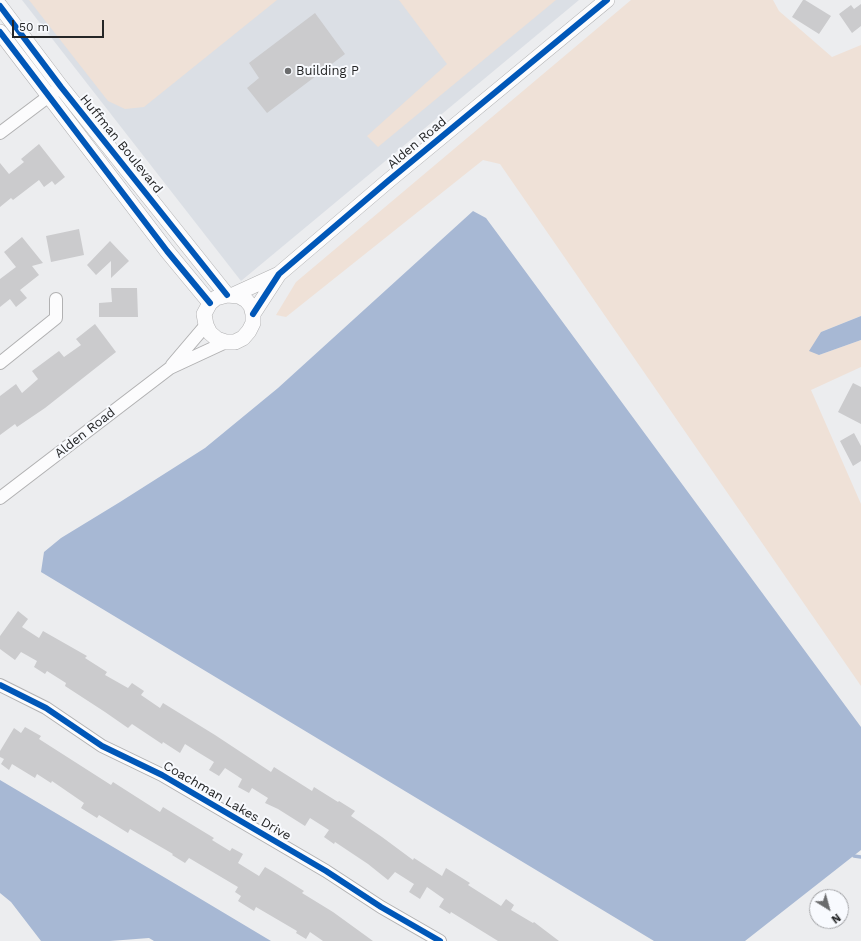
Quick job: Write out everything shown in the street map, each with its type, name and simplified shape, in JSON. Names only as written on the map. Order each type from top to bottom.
[{"type":"street","name":"Alden Road","points":[[253,314],[279,274],[388,181],[606,0]]},
{"type":"street","name":"Huffman Boulevard","points":[[0,6],[62,87],[230,295]]},
{"type":"street","name":"Huffman Boulevard","points":[[0,32],[167,251],[210,303]]},
{"type":"street","points":[[0,133],[62,87]]},
{"type":"street","name":"Alden Road","points":[[230,295],[279,274]]},
{"type":"street","points":[[230,295],[239,296],[246,300],[251,306],[253,314],[253,323],[250,332],[235,342],[226,342],[213,336],[206,325],[204,314],[210,303],[216,298],[230,295]]},
{"type":"street","points":[[0,363],[56,318],[56,299]]},
{"type":"street","name":"Alden Road","points":[[170,368],[206,325]]},
{"type":"street","name":"Alden Road","points":[[0,498],[170,368],[226,342]]},
{"type":"street","name":"Coachman Lakes Drive","points":[[0,686],[46,708],[102,746],[168,779],[326,871],[381,907],[440,941]]},
{"type":"shaded area","points":[[22,0],[579,0],[241,281]]},
{"type":"shaded area","points":[[29,0],[277,0],[144,107],[125,109],[108,101]]},
{"type":"shaded area","points":[[399,0],[556,0],[378,147],[367,136],[447,64]]},
{"type":"shaded area","points":[[631,0],[773,0],[779,11],[832,57],[861,45],[861,316],[821,332],[819,355],[861,340],[861,367],[811,390],[861,504],[861,686],[500,164],[483,160],[286,317],[276,315],[296,282]]},
{"type":"water","points":[[473,211],[486,218],[861,727],[861,850],[811,889],[809,889],[809,891],[745,941],[654,941],[41,572],[44,552],[61,538],[205,448],[278,388]]},
{"type":"water","points":[[861,316],[861,340],[819,355],[809,351],[821,332]]},
{"type":"water","points":[[0,780],[271,941],[154,941],[149,938],[110,941],[41,941],[11,902],[0,893]]},
{"type":"building","points":[[803,0],[831,16],[819,34],[792,17]]},
{"type":"building","points":[[861,4],[861,26],[852,33],[839,14],[851,5],[854,9]]},
{"type":"building","name":"Building P","points":[[315,13],[345,54],[267,113],[247,88],[259,78],[249,63]]},
{"type":"building","points":[[39,144],[65,177],[55,185],[52,181],[44,187],[39,180],[13,200],[11,198],[0,207],[0,163],[9,174],[24,162],[21,159]]},
{"type":"building","points":[[79,229],[84,255],[51,262],[46,236]]},
{"type":"building","points":[[22,237],[43,263],[32,266],[39,275],[20,290],[27,298],[16,307],[10,299],[0,307],[0,279],[16,267],[4,252]]},
{"type":"building","points":[[110,241],[129,261],[111,278],[111,261],[96,275],[87,265]]},
{"type":"building","points":[[111,288],[137,288],[138,317],[99,317],[99,303],[112,302]]},
{"type":"building","points":[[95,324],[116,352],[45,408],[17,427],[15,424],[0,435],[0,396],[16,384],[22,393],[38,379],[32,371],[59,351],[64,357],[81,345],[76,339]]},
{"type":"building","points":[[853,383],[861,387],[861,424],[838,412]]},
{"type":"building","points":[[854,433],[861,446],[861,461],[853,466],[840,441]]},
{"type":"building","points":[[18,611],[28,619],[22,627],[39,638],[43,631],[87,656],[85,658],[107,672],[105,675],[128,688],[132,683],[144,691],[141,695],[160,708],[163,703],[271,772],[274,767],[312,791],[314,787],[338,802],[339,801],[355,811],[351,816],[413,860],[414,858],[442,876],[446,868],[470,883],[468,885],[501,906],[506,899],[514,905],[511,910],[533,923],[534,922],[559,941],[498,941],[451,912],[450,914],[439,907],[444,899],[427,887],[420,899],[409,892],[414,884],[395,872],[388,880],[368,864],[335,842],[334,844],[324,837],[329,830],[310,818],[305,826],[278,809],[265,803],[268,798],[252,788],[249,793],[238,787],[242,779],[225,768],[219,776],[209,770],[214,762],[185,744],[180,753],[163,742],[162,744],[132,724],[128,728],[65,686],[66,683],[47,671],[45,674],[34,667],[37,661],[21,652],[15,660],[0,649],[0,636]]},
{"type":"building","points":[[25,727],[41,736],[39,739],[111,785],[113,782],[160,812],[163,807],[214,838],[212,840],[230,851],[232,848],[243,854],[238,863],[259,876],[265,867],[277,874],[304,891],[302,893],[333,912],[373,941],[323,941],[310,932],[306,939],[296,933],[297,931],[256,907],[254,911],[238,901],[241,896],[235,892],[238,887],[189,858],[185,863],[172,855],[173,854],[130,829],[128,833],[99,815],[97,818],[81,808],[84,803],[52,781],[51,783],[37,774],[35,778],[12,764],[9,770],[1,764],[4,759],[0,757],[0,751],[14,728],[21,733]]},
{"type":"waterway","points":[[854,856],[861,857]]},
{"type":"cycle path","points":[[253,314],[279,274],[388,181],[607,0]]},
{"type":"cycle path","points":[[0,6],[61,87],[227,295]]},
{"type":"cycle path","points":[[0,32],[167,251],[210,303]]},
{"type":"cycle path","points":[[0,685],[46,708],[102,746],[162,775],[326,871],[381,907],[440,941]]},
{"type":"place","name":"Building P","points":[[288,71]]}]
